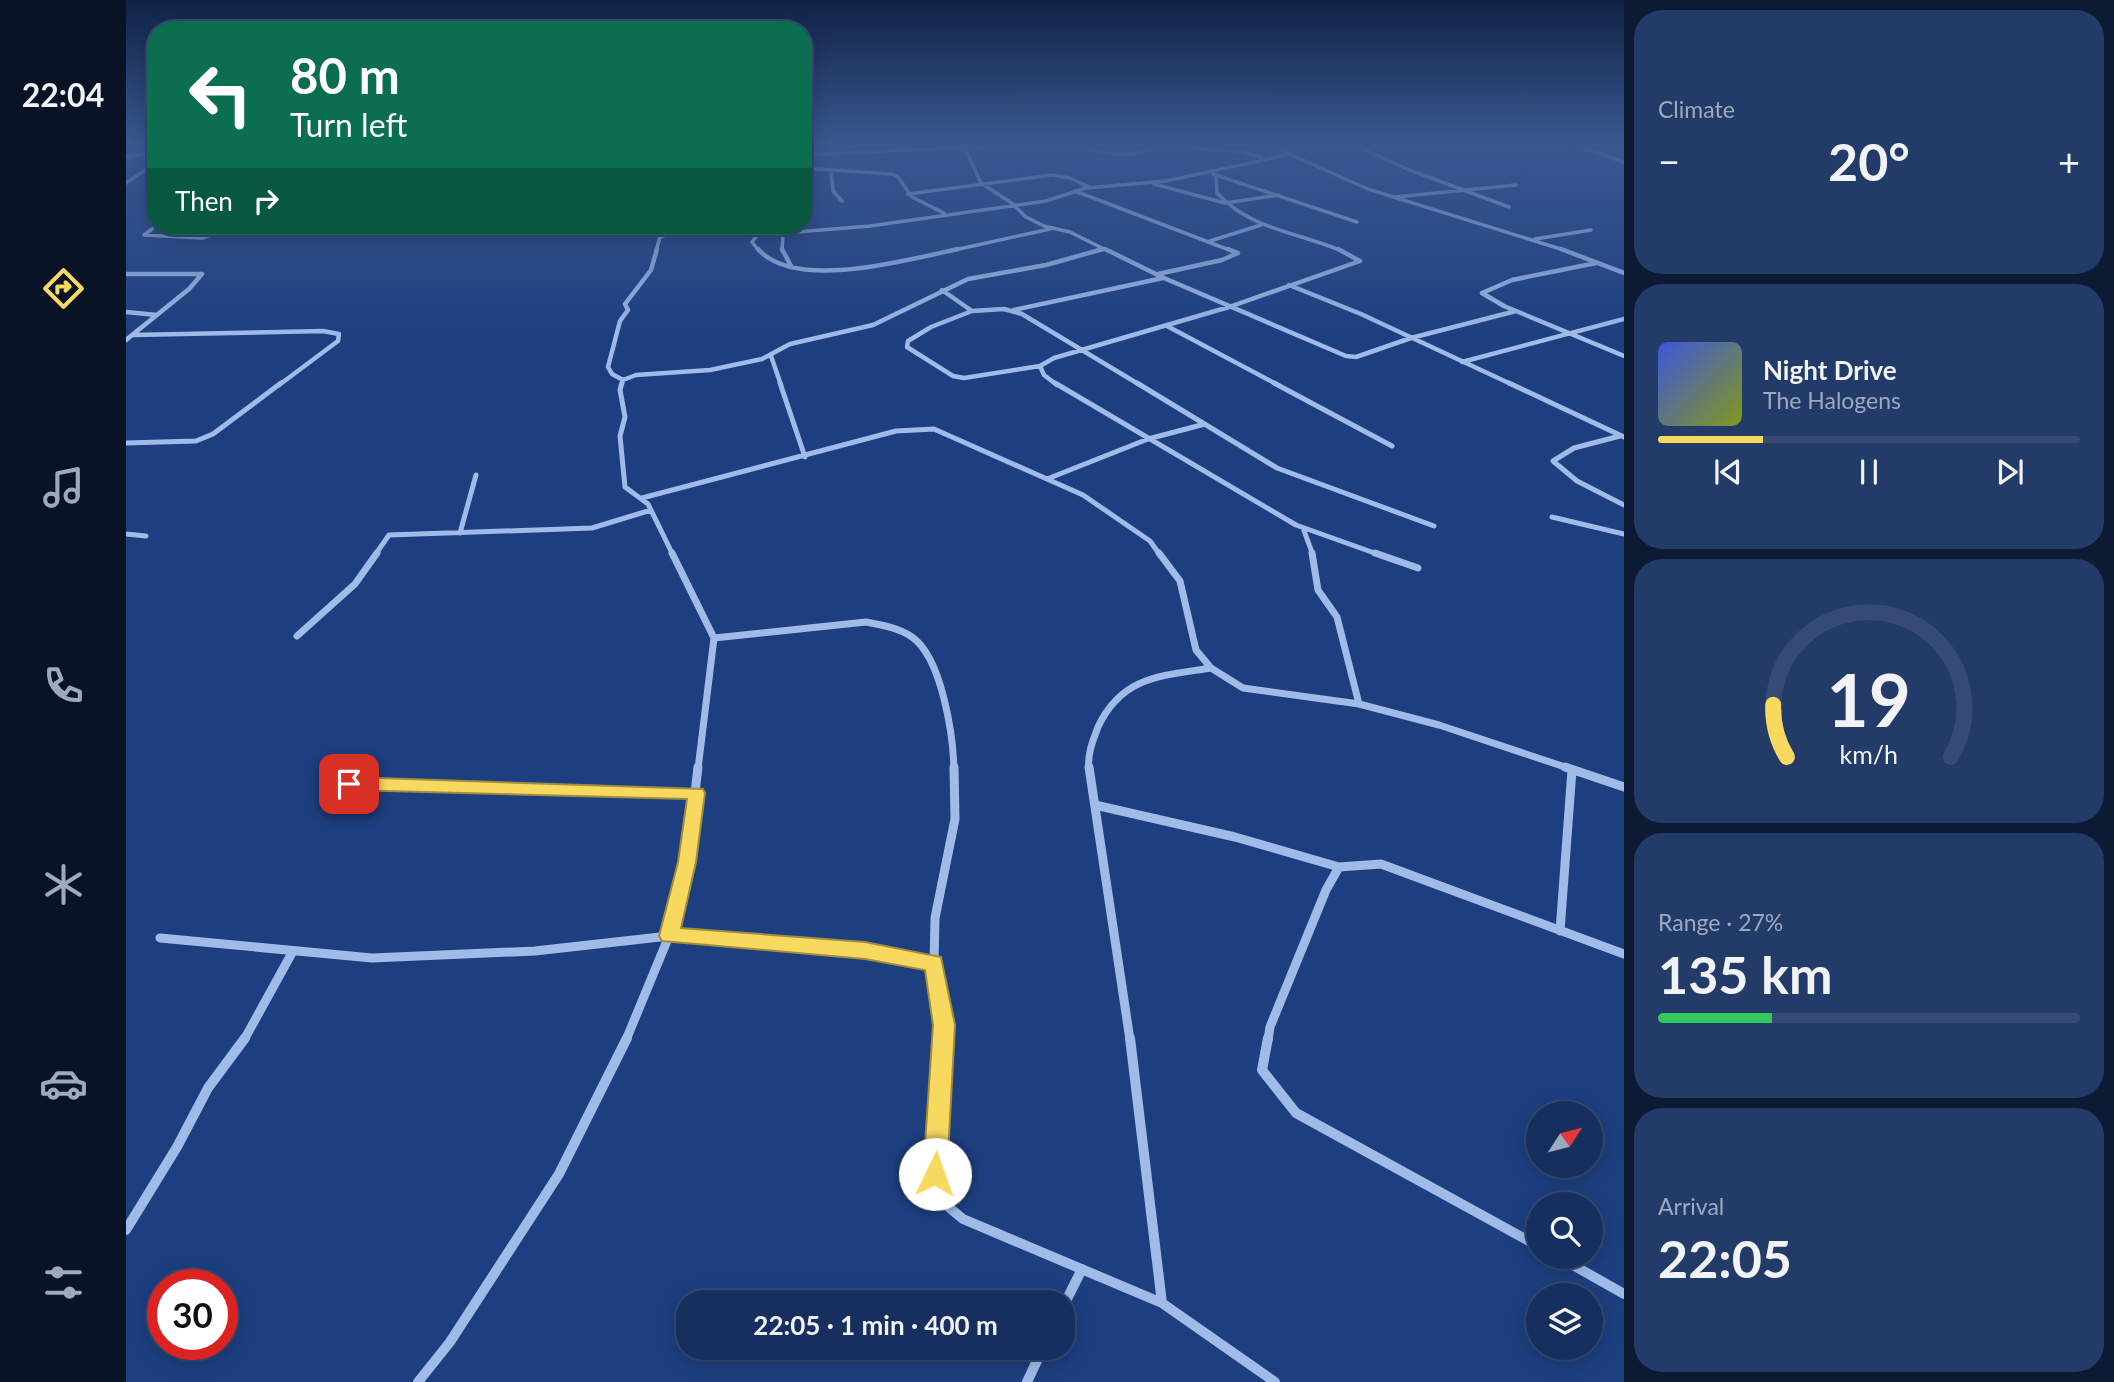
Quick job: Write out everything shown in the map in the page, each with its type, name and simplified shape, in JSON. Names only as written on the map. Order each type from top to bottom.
[{"type":"street","points":[[932,208],[947,214]]},
{"type":"street","points":[[812,231],[851,229],[983,208]]},
{"type":"street","points":[[1017,208],[1026,218],[1070,232],[1164,278],[1346,356],[1356,357],[1411,338],[1516,311]]},
{"type":"street","points":[[1122,208],[1238,253],[1222,260],[1157,274]]},
{"type":"street","points":[[1164,278],[1014,310],[972,311],[931,327],[908,341],[906,347],[953,376],[964,378],[1020,367],[1040,366],[1054,358],[1229,307],[1360,261],[1356,256],[1262,225],[1238,215],[1231,208]]},
{"type":"street","points":[[1318,208],[1357,222]]},
{"type":"street","points":[[1427,208],[1531,240],[1624,273]]},
{"type":"street","points":[[1210,241],[1262,225]]},
{"type":"street","points":[[757,235],[752,242],[756,248],[784,265],[871,268],[1054,228]]},
{"type":"street","points":[[1531,240],[1591,230]]},
{"type":"street","points":[[147,234],[144,236],[210,238],[221,235]]},
{"type":"street","points":[[666,235],[660,237],[651,270],[625,304],[628,310],[620,321],[608,368],[612,374],[623,380],[636,375],[724,368],[771,356],[790,344],[873,325],[968,279],[1046,265],[1102,249]]},
{"type":"street","points":[[784,235],[782,257],[792,267]]},
{"type":"street","points":[[1597,263],[1512,280],[1482,293],[1516,311],[1624,356]]},
{"type":"street","points":[[126,274],[202,274],[189,289],[126,340]]},
{"type":"street","points":[[1289,285],[1623,436]]},
{"type":"street","points":[[942,290],[972,311]]},
{"type":"street","points":[[1014,310],[1287,473],[1434,526]]},
{"type":"street","points":[[126,312],[156,316]]},
{"type":"street","points":[[1462,362],[1624,319]]},
{"type":"street","points":[[1166,326],[1392,446]]},
{"type":"street","points":[[126,443],[196,441],[213,434],[338,341],[339,334],[323,331],[133,335]]},
{"type":"street","points":[[771,356],[805,457]]},
{"type":"street","points":[[1040,366],[1044,375],[1060,388],[1303,528],[1418,568]]},
{"type":"street","points":[[418,1382],[450,1342],[559,1174],[630,1032],[669,936],[687,862],[714,638],[651,510],[642,498],[625,487],[620,436],[625,417],[620,390],[623,380]]},
{"type":"street","points":[[1047,479],[1148,439],[1205,424]]},
{"type":"street","points":[[642,498],[896,431],[934,429],[1083,495],[1150,541],[1180,581],[1196,650],[1210,668],[1243,688],[1359,704],[1439,725],[1624,787]]},
{"type":"street","points":[[1623,436],[1574,448],[1553,461],[1558,468],[1578,481],[1624,505]]},
{"type":"street","points":[[460,533],[475,475]]},
{"type":"street","points":[[297,636],[355,584],[389,535],[592,528],[651,510]]},
{"type":"street","points":[[1552,517],[1624,534]]},
{"type":"street","points":[[1303,528],[1312,551],[1318,590],[1337,617],[1359,704]]},
{"type":"street","points":[[126,534],[146,536]]},
{"type":"street","points":[[714,638],[866,622],[889,626],[914,638],[934,667],[953,747],[955,819],[935,918],[934,964],[944,1025],[935,1174],[940,1200],[963,1219],[1162,1303],[1275,1382]]},
{"type":"street","points":[[1162,1303],[1135,1071],[1088,760],[1094,736],[1107,708],[1128,686],[1142,679],[1210,668]]},
{"type":"street","points":[[1560,931],[1572,770]]},
{"type":"street","points":[[324,783],[696,793]]},
{"type":"street","points":[[1095,805],[1235,837],[1339,867],[1381,864],[1624,954]]},
{"type":"street","points":[[1339,867],[1326,890],[1270,1027],[1262,1070],[1296,1113],[1526,1239]]},
{"type":"street","points":[[160,938],[372,958],[535,951],[669,936],[865,950],[934,964]]},
{"type":"street","points":[[126,1230],[177,1147],[208,1088],[244,1041],[293,951]]},
{"type":"street","points":[[1072,1290],[1082,1269]]},
{"type":"street","points":[[1580,1269],[1624,1294]]},
{"type":"street","points":[[1027,1382],[1037,1360]]},
{"type":"route","points":[[349,784],[696,793],[687,862],[669,936],[865,950],[934,964],[944,1025],[935,1174]]}]
